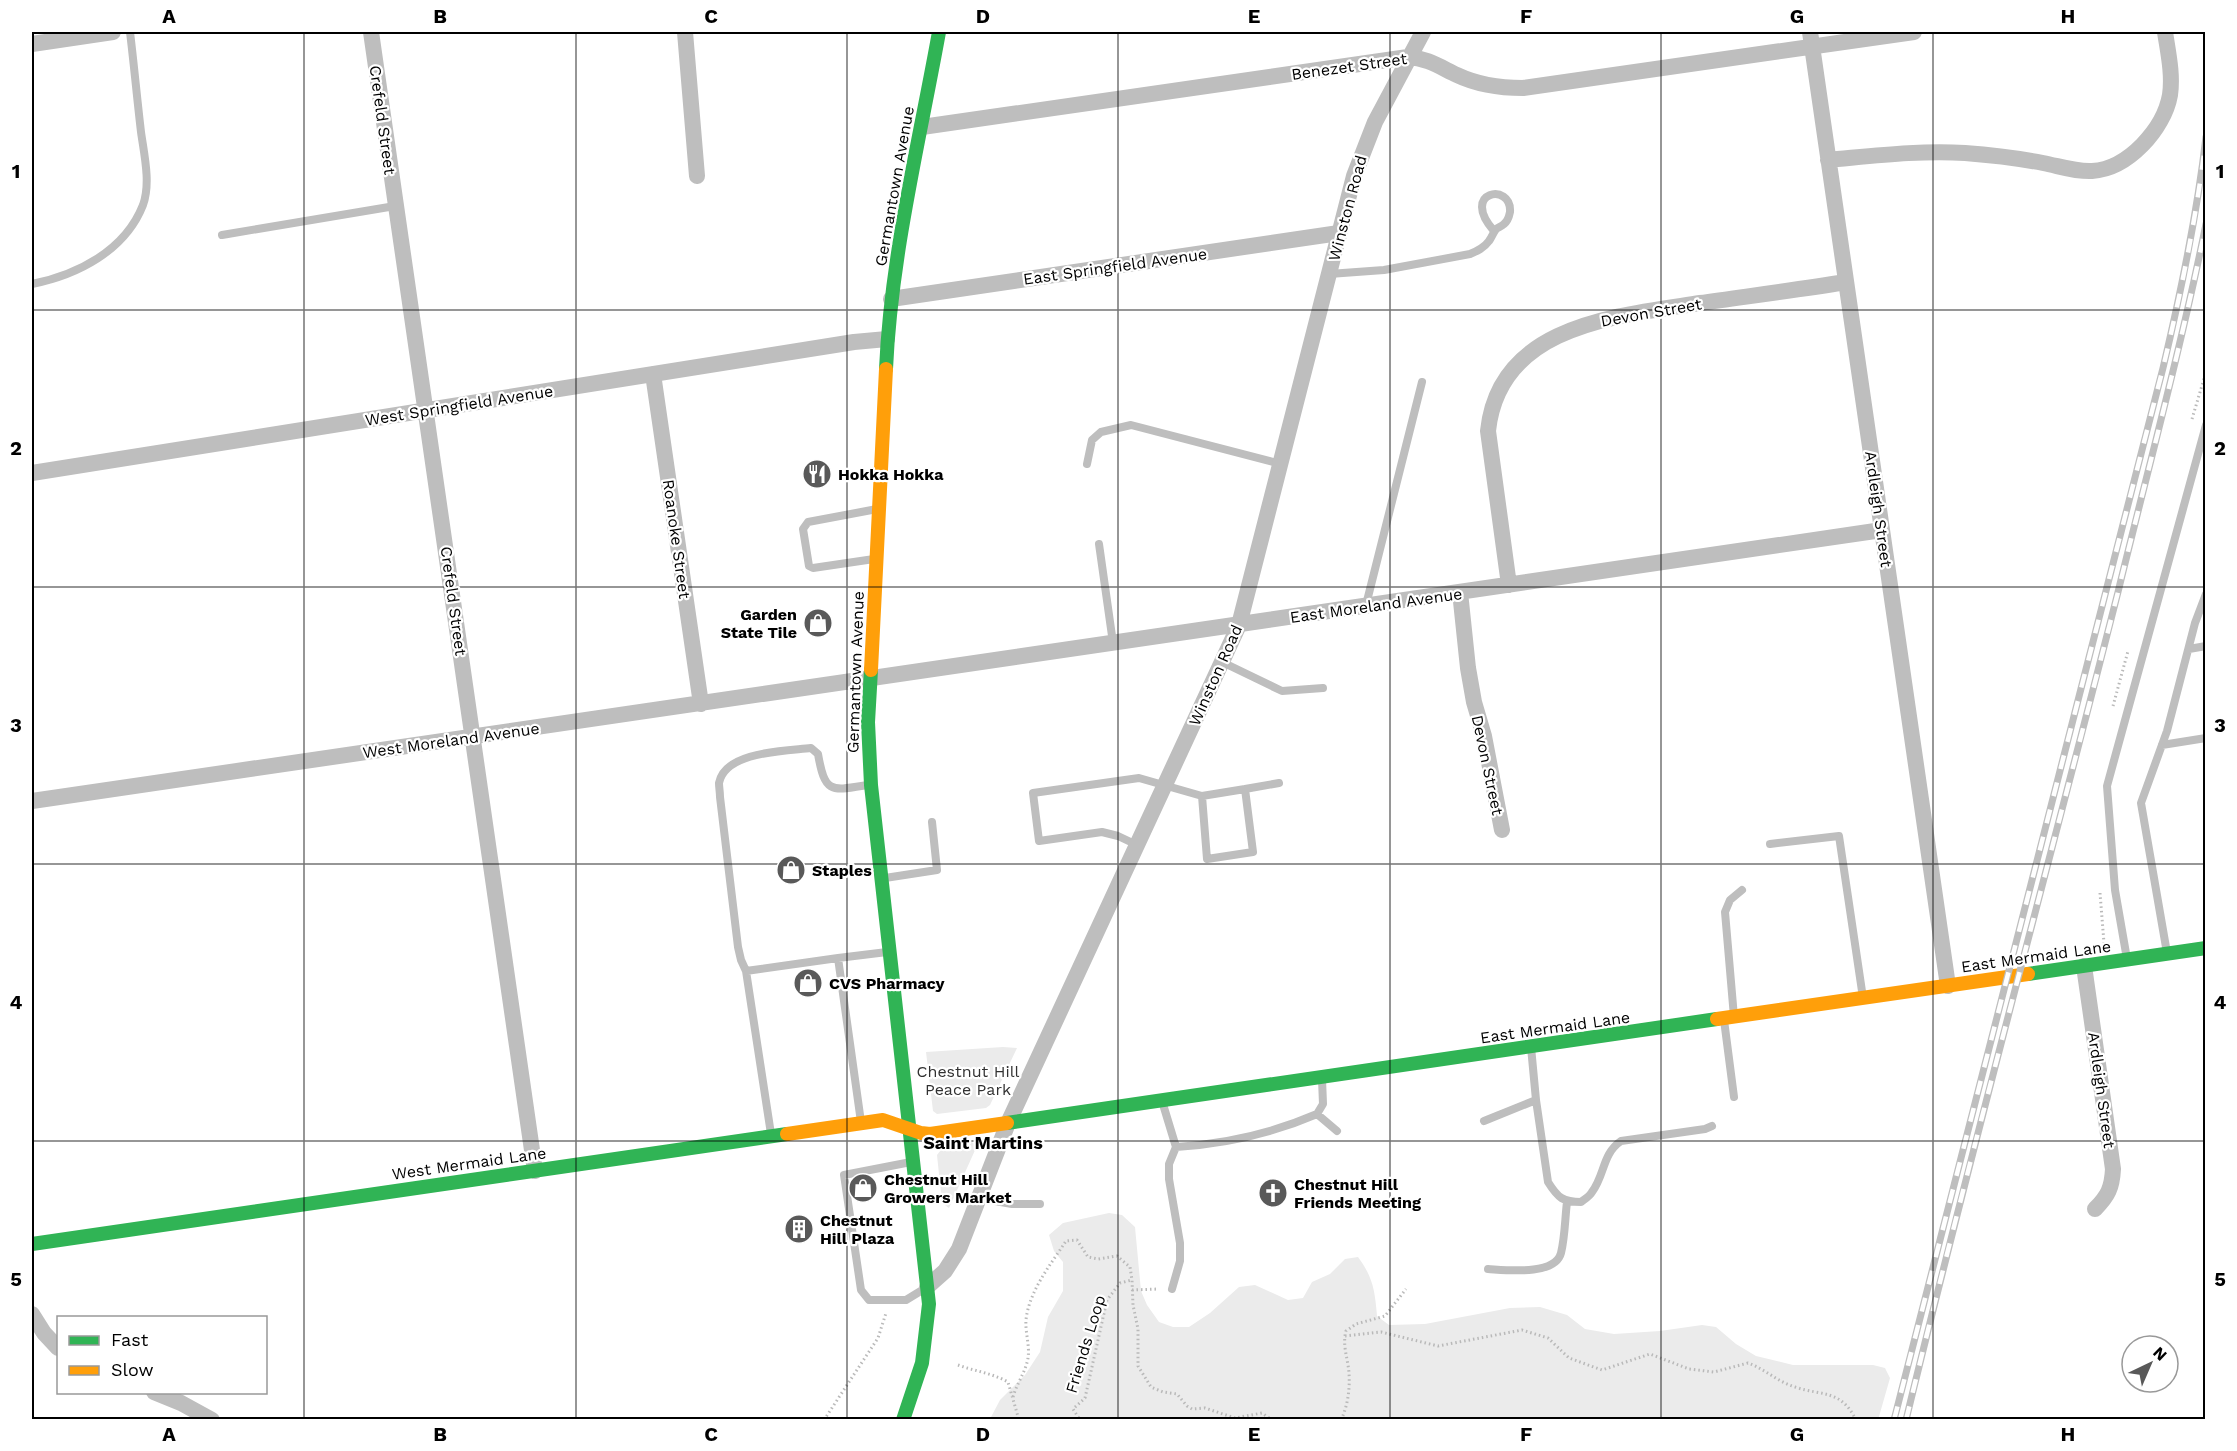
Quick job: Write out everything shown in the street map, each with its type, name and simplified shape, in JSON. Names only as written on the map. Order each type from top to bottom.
[{"type":"street","points":[[32,44],[113,32]]},
{"type":"street","name":"Crefeld Street","points":[[370,32],[474,736],[535,1171]]},
{"type":"street","points":[[685,32],[697,176]]},
{"type":"street","name":"Germantown Avenue","points":[[903,1419],[917,1384],[927,1343],[929,1304],[872,784],[868,722],[877,509],[891,299],[939,32]]},
{"type":"street","name":"Winston Road","points":[[927,1287],[952,1262],[1008,1123],[1239,625],[1339,233],[1363,151],[1375,122],[1423,32]]},
{"type":"street","name":"Benezet Street","points":[[922,127],[1408,57],[1429,60],[1473,81],[1505,88],[1523,88],[1811,39],[1914,32]]},
{"type":"street","points":[[1828,160],[1901,154],[1962,153],[2006,157],[2080,171],[2109,168],[2119,163],[2139,146],[2159,122],[2170,97],[2171,76],[2165,32]]},
{"type":"street","name":"Ardleigh Street","points":[[1811,39],[1948,986]]},
{"type":"street","name":"East Springfield Avenue","points":[[891,299],[1339,233]]},
{"type":"street","name":"Devon Street","points":[[1509,585],[1488,431],[1498,392],[1512,369],[1522,359],[1546,341],[1612,317],[1846,282]]},
{"type":"street","name":"West Springfield Avenue","points":[[32,473],[854,342],[887,339]]},
{"type":"street","name":"Roanoke Street","points":[[653,374],[701,704]]},
{"type":"street","name":"East Moreland Avenue","points":[[870,678],[1882,530]]},
{"type":"street","name":"Devon Street","points":[[1460,592],[1474,702],[1484,736],[1502,830]]},
{"type":"street","name":"West Moreland Avenue","points":[[32,801],[870,678]]},
{"type":"street","name":"East Mermaid Lane","points":[[910,1129],[931,1134],[2205,948]]},
{"type":"street","name":"Ardleigh Street","points":[[2084,966],[2113,1169],[2107,1197],[2095,1209]]},
{"type":"street","name":"West Mermaid Lane","points":[[32,1244],[891,1120],[910,1129]]},
{"type":"street","points":[[32,1314],[57,1347]]},
{"type":"street","points":[[159,1394],[212,1419]]},
{"type":"lane","points":[[32,284],[66,274],[106,253],[134,222],[143,204],[145,169],[130,32]]},
{"type":"lane","points":[[222,235],[395,206]]},
{"type":"lane","points":[[1329,274],[1384,270],[1470,254],[1482,248],[1494,231]]},
{"type":"lane","points":[[1366,606],[1422,382]]},
{"type":"lane","points":[[1087,464],[1092,440],[1101,432],[1131,425],[1281,464]]},
{"type":"lane","points":[[2127,960],[2115,890],[2107,786],[2205,425]]},
{"type":"lane","points":[[876,558],[813,568],[809,566],[803,529],[808,522],[877,509]]},
{"type":"lane","points":[[1099,544],[1113,643]]},
{"type":"lane","points":[[2167,954],[2140,803],[2162,745],[2205,594]]},
{"type":"lane","points":[[2189,649],[2205,646]]},
{"type":"lane","points":[[1222,662],[1282,691],[1323,688]]},
{"type":"lane","points":[[2162,745],[2205,738]]},
{"type":"lane","points":[[771,1136],[746,970],[738,947],[719,782],[723,773],[734,763],[749,756],[811,748],[818,754],[821,773],[832,789],[841,790],[872,784]]},
{"type":"lane","points":[[1137,845],[1119,836],[1102,832],[1040,841],[1033,793],[1130,779],[1148,779],[1164,786],[1202,796],[1279,783]]},
{"type":"lane","points":[[1202,796],[1207,859],[1253,852],[1245,789]]},
{"type":"lane","points":[[882,879],[938,870],[932,822]]},
{"type":"lane","points":[[1770,844],[1839,836],[1863,999]]},
{"type":"lane","points":[[1734,1097],[1725,912],[1730,900],[1742,890]]},
{"type":"lane","points":[[746,970],[890,951]]},
{"type":"lane","points":[[838,958],[862,1124]]},
{"type":"lane","points":[[1531,1047],[1548,1182],[1555,1193],[1567,1202],[1581,1202],[1592,1193],[1606,1156],[1612,1147],[1621,1141],[1705,1129],[1712,1126]]},
{"type":"lane","points":[[1176,1146],[1209,1145],[1317,1114],[1323,1104],[1322,1077]]},
{"type":"lane","points":[[1484,1121],[1536,1100]]},
{"type":"lane","points":[[1162,1101],[1176,1146],[1169,1164],[1169,1179],[1180,1243],[1180,1261],[1172,1289]]},
{"type":"lane","points":[[1317,1114],[1337,1131]]},
{"type":"lane","points":[[914,1162],[844,1175],[861,1290],[869,1300],[887,1301],[906,1300],[927,1287]]},
{"type":"lane","points":[[978,1198],[1012,1204],[1040,1204]]},
{"type":"lane","points":[[1488,1269],[1537,1270],[1555,1263],[1561,1256],[1567,1202]]},
{"type":"path","points":[[1013,1397],[1029,1356],[1026,1319],[1036,1287],[1066,1241],[1077,1240],[1088,1257],[1098,1259],[1117,1256],[1130,1268],[1132,1280]]},
{"type":"path","name":"Friends Loop","points":[[1083,1419],[1078,1417],[1074,1409],[1085,1398],[1107,1300],[1120,1283],[1132,1280],[1138,1329],[1138,1366],[1151,1387],[1176,1394],[1186,1406],[1192,1409],[1205,1408],[1235,1418],[1262,1413],[1272,1419]]},
{"type":"path","points":[[1132,1290],[1172,1289]]},
{"type":"path","points":[[1341,1419],[1347,1404],[1349,1375],[1345,1355],[1346,1331],[1356,1324],[1385,1316],[1406,1289]]},
{"type":"path","points":[[824,1419],[878,1338],[887,1301]]},
{"type":"path","points":[[1345,1336],[1381,1332],[1437,1346],[1522,1330],[1548,1338],[1569,1358],[1602,1370],[1650,1354],[1689,1369],[1713,1372],[1748,1363],[1796,1388],[1824,1392],[1844,1402],[1856,1419]]},
{"type":"path","points":[[958,1365],[973,1371],[998,1376],[1008,1382],[1019,1419]]},
{"type":"green space","name":"Chestnut Hill Peace Park","points":[[1017,1048],[990,1105],[986,1108],[937,1114],[933,1111],[926,1052]]},
{"type":"green space","points":[[968,1140],[975,1144],[976,1148],[949,1208],[942,1203],[937,1155],[940,1151],[936,1145]]},
{"type":"green space","points":[[1109,1213],[1122,1215],[1135,1227],[1141,1291],[1147,1305],[1159,1322],[1173,1327],[1189,1327],[1210,1313],[1239,1287],[1255,1285],[1288,1300],[1303,1298],[1312,1282],[1330,1274],[1345,1259],[1358,1257],[1372,1285],[1377,1316],[1389,1325],[1425,1324],[1510,1308],[1540,1307],[1567,1315],[1585,1329],[1614,1334],[1702,1325],[1716,1327],[1736,1344],[1756,1356],[1793,1365],[1873,1365],[1885,1368],[1890,1378],[1878,1420],[990,1419],[1000,1400],[1025,1375],[1040,1352],[1048,1317],[1063,1291],[1063,1262],[1054,1251],[1049,1235],[1063,1223]]},
{"type":"railway","points":[[1894,1420],[2163,368],[2188,253],[2206,137]]},
{"type":"railway","points":[[1906,1420],[2118,592],[2175,362],[2206,224]]},
{"type":"traffic: fast","points":[[886,369],[900,242],[939,32]]},
{"type":"traffic: fast","points":[[871,670],[868,722],[871,785],[929,1304],[922,1363],[903,1420]]},
{"type":"traffic: fast","points":[[2028,974],[2206,948]]},
{"type":"traffic: fast","points":[[1007,1123],[1717,1019]]},
{"type":"traffic: fast","points":[[32,1244],[787,1134]]},
{"type":"traffic: slow","points":[[871,670],[886,369]]},
{"type":"traffic: slow","points":[[1717,1019],[2028,974]]},
{"type":"traffic: slow","points":[[787,1134],[883,1120],[930,1134],[1007,1123]]},
{"type":"place","name":"Hokka Hokka","points":[[817,474]]},
{"type":"place","name":"Garden State Tile","points":[[818,623]]},
{"type":"place","name":"Staples","points":[[791,870]]},
{"type":"place","name":"CVS Pharmacy","points":[[808,983]]},
{"type":"place","name":"Chestnut Hill Growers Market","points":[[863,1188]]},
{"type":"place","name":"Chestnut Hill Friends Meeting","points":[[1273,1193]]},
{"type":"place","name":"Chestnut Hill Plaza","points":[[799,1229]]},
{"type":"district","name":"Saint Martins","points":[[983,1143]]}]
